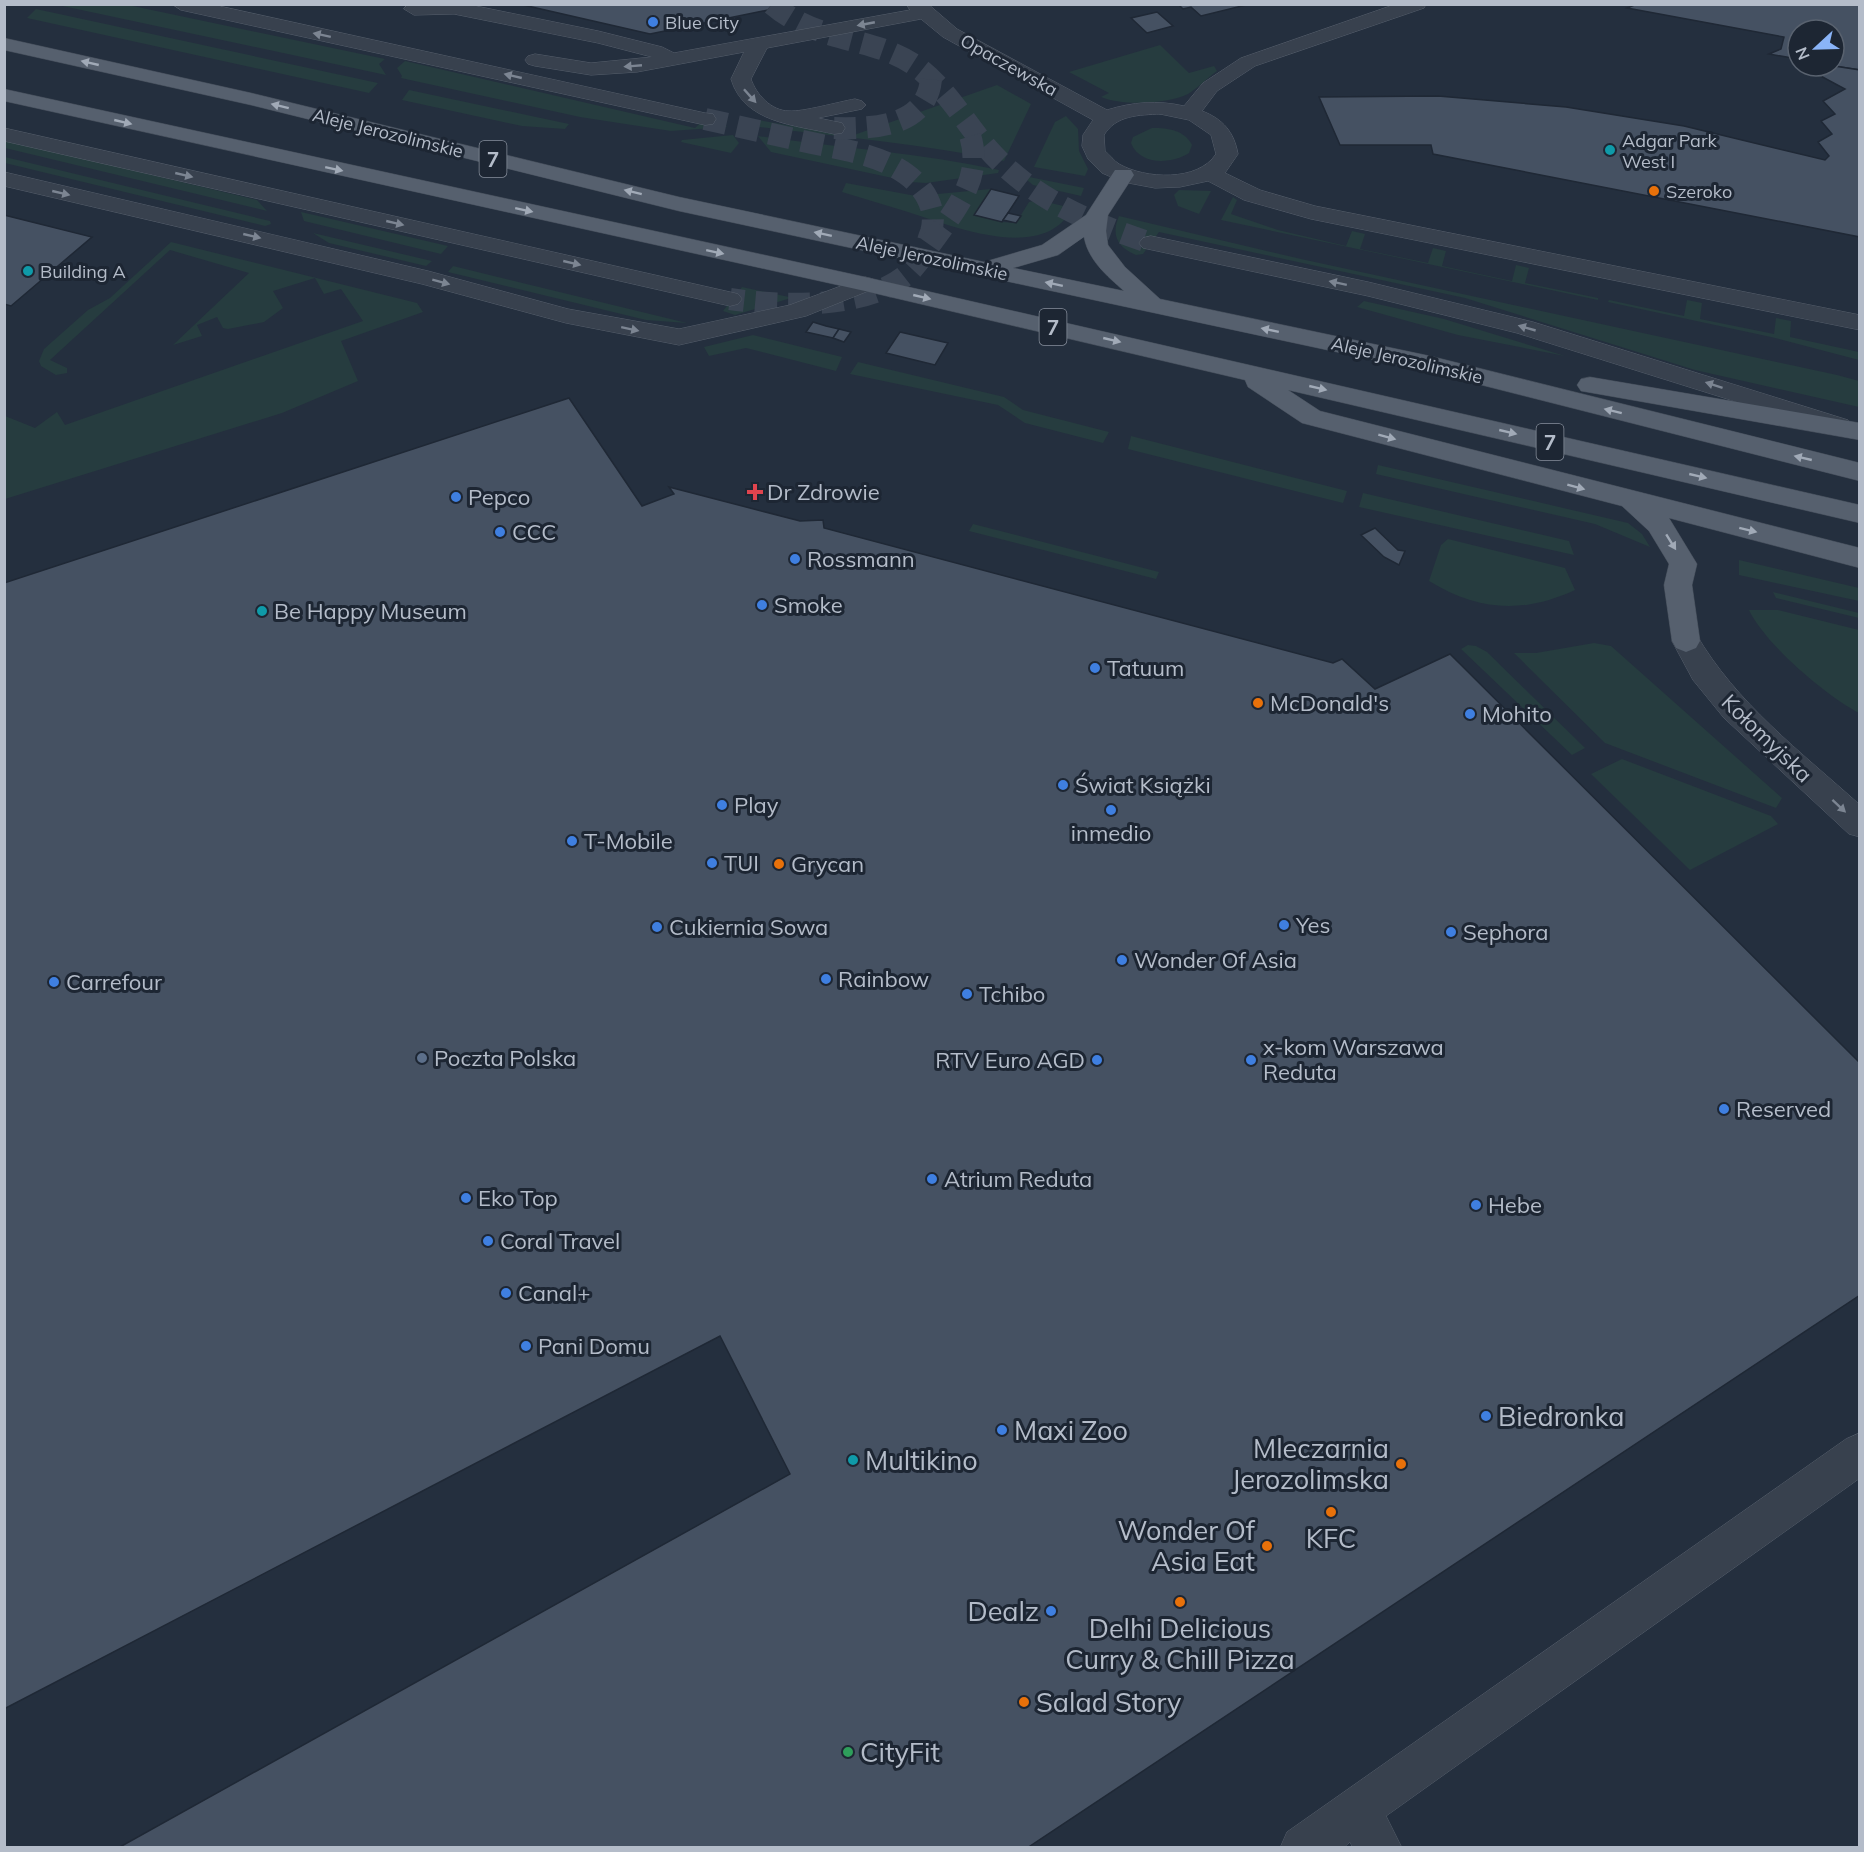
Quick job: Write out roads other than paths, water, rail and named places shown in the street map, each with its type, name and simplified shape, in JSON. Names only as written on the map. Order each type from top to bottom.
[{"type":"main road","name":"Aleje Jerozolimskie","points":[[4,44],[250,99],[679,204],[1430,364],[1860,472]]},
{"type":"main road","name":"Aleje Jerozolimskie","points":[[4,95],[865,284],[1860,513]]},
{"type":"main road","points":[[1123,175],[1104,198],[1094,220],[1094,241],[1102,256],[1152,304]]},
{"type":"main road","points":[[983,269],[1050,250],[1094,220]]},
{"type":"main road","points":[[1430,364],[1593,386],[1854,431]]},
{"type":"main road","points":[[1241,369],[1311,417],[1630,501],[1860,558]]},
{"type":"main road","points":[[1630,501],[1659,524],[1683,564],[1678,585],[1686,641]]},
{"type":"street","points":[[181,4],[705,119]]},
{"type":"street","points":[[1189,113],[1210,87],[1248,62],[1417,4]]},
{"type":"street","points":[[355,42],[394,28],[411,17],[414,7],[454,8],[643,48],[674,61]]},
{"type":"street","points":[[404,52],[509,55],[591,69],[674,61],[759,45],[919,9]]},
{"type":"street","name":"Opaczewska","points":[[919,9],[950,33],[1107,119]]},
{"type":"street","points":[[759,45],[741,79],[744,91],[761,107],[834,128]]},
{"type":"street","points":[[792,117],[855,105]]},
{"type":"street","points":[[1146,108],[1189,113],[1213,125],[1226,141],[1225,158],[1209,173],[1174,182],[1148,181],[1123,175],[1100,160],[1094,152],[1093,134],[1107,119],[1146,108]]},
{"type":"street","points":[[4,134],[730,299]]},
{"type":"street","points":[[1209,173],[1252,195],[1311,212],[1860,323]]},
{"type":"street","points":[[4,179],[428,278],[566,316],[679,337],[797,311],[865,284]]},
{"type":"street","points":[[265,193],[283,221],[290,245]]},
{"type":"street","points":[[1151,243],[1368,289],[1524,327],[1854,431]]},
{"type":"street","name":"Kołomyjska","points":[[1686,641],[1702,672],[1735,710],[1860,825]]},
{"type":"street","points":[[1303,1848],[1368,1829],[1860,1453]]},
{"type":"tunnel","points":[[772,4],[808,26],[879,48],[913,64],[935,82],[988,149],[1023,182],[1063,207],[1106,227],[1151,243]]},
{"type":"tunnel","points":[[834,128],[880,126],[909,116],[920,107],[927,95],[931,79]]},
{"type":"tunnel","points":[[705,119],[848,151],[884,162],[913,179],[928,199],[933,215],[931,232],[923,254],[909,273],[888,287],[863,296],[807,304],[778,304],[730,299]]},
{"type":"tunnel","points":[[930,245],[959,204],[971,175],[972,144],[967,127]]},
{"type":"place","name":"Blue City","points":[[653,22]]},
{"type":"place","name":"Adgar Park West I","points":[[1610,150]]},
{"type":"place","name":"Szeroko","points":[[1654,191]]},
{"type":"place","name":"Building A","points":[[28,271]]},
{"type":"place","name":"Dr Zdrowie","points":[[755,492]]},
{"type":"place","name":"Pepco","points":[[456,497]]},
{"type":"place","name":"CCC","points":[[500,532]]},
{"type":"place","name":"Rossmann","points":[[795,559]]},
{"type":"place","name":"Smoke","points":[[762,605]]},
{"type":"place","name":"Be Happy Museum","points":[[262,611]]},
{"type":"place","name":"Tatuum","points":[[1095,668]]},
{"type":"place","name":"McDonald's","points":[[1258,703]]},
{"type":"place","name":"Mohito","points":[[1470,714]]},
{"type":"place","name":"Świat Książki","points":[[1063,785]]},
{"type":"place","name":"Play","points":[[722,805]]},
{"type":"place","name":"inmedio","points":[[1111,810]]},
{"type":"place","name":"T-Mobile","points":[[572,841]]},
{"type":"place","name":"TUI","points":[[712,863]]},
{"type":"place","name":"Grycan","points":[[779,864]]},
{"type":"place","name":"Yes","points":[[1284,925]]},
{"type":"place","name":"Cukiernia Sowa","points":[[657,927]]},
{"type":"place","name":"Sephora","points":[[1451,932]]},
{"type":"place","name":"Wonder Of Asia","points":[[1122,960]]},
{"type":"place","name":"Rainbow","points":[[826,979]]},
{"type":"place","name":"Carrefour","points":[[54,982]]},
{"type":"place","name":"Tchibo","points":[[967,994]]},
{"type":"place","name":"Poczta Polska","points":[[422,1058]]},
{"type":"place","name":"RTV Euro AGD","points":[[1097,1060]]},
{"type":"place","name":"x-kom Warszawa Reduta","points":[[1251,1060]]},
{"type":"place","name":"Reserved","points":[[1724,1109]]},
{"type":"place","name":"Atrium Reduta","points":[[932,1179]]},
{"type":"place","name":"Eko Top","points":[[466,1198]]},
{"type":"place","name":"Hebe","points":[[1476,1205]]},
{"type":"place","name":"Coral Travel","points":[[488,1241]]},
{"type":"place","name":"Canal+","points":[[506,1293]]},
{"type":"place","name":"Pani Domu","points":[[526,1346]]},
{"type":"place","name":"Biedronka","points":[[1486,1416]]},
{"type":"place","name":"Maxi Zoo","points":[[1002,1430]]},
{"type":"place","name":"Multikino","points":[[853,1460]]},
{"type":"place","name":"Mleczarnia Jerozolimska","points":[[1401,1464]]},
{"type":"place","name":"KFC","points":[[1331,1512]]},
{"type":"place","name":"Wonder Of Asia Eat","points":[[1267,1546]]},
{"type":"place","name":"Delhi Delicious Curry & Chill Pizza","points":[[1180,1602]]},
{"type":"place","name":"Dealz","points":[[1051,1611]]},
{"type":"place","name":"Salad Story","points":[[1024,1702]]},
{"type":"place","name":"CityFit","points":[[848,1752]]}]
